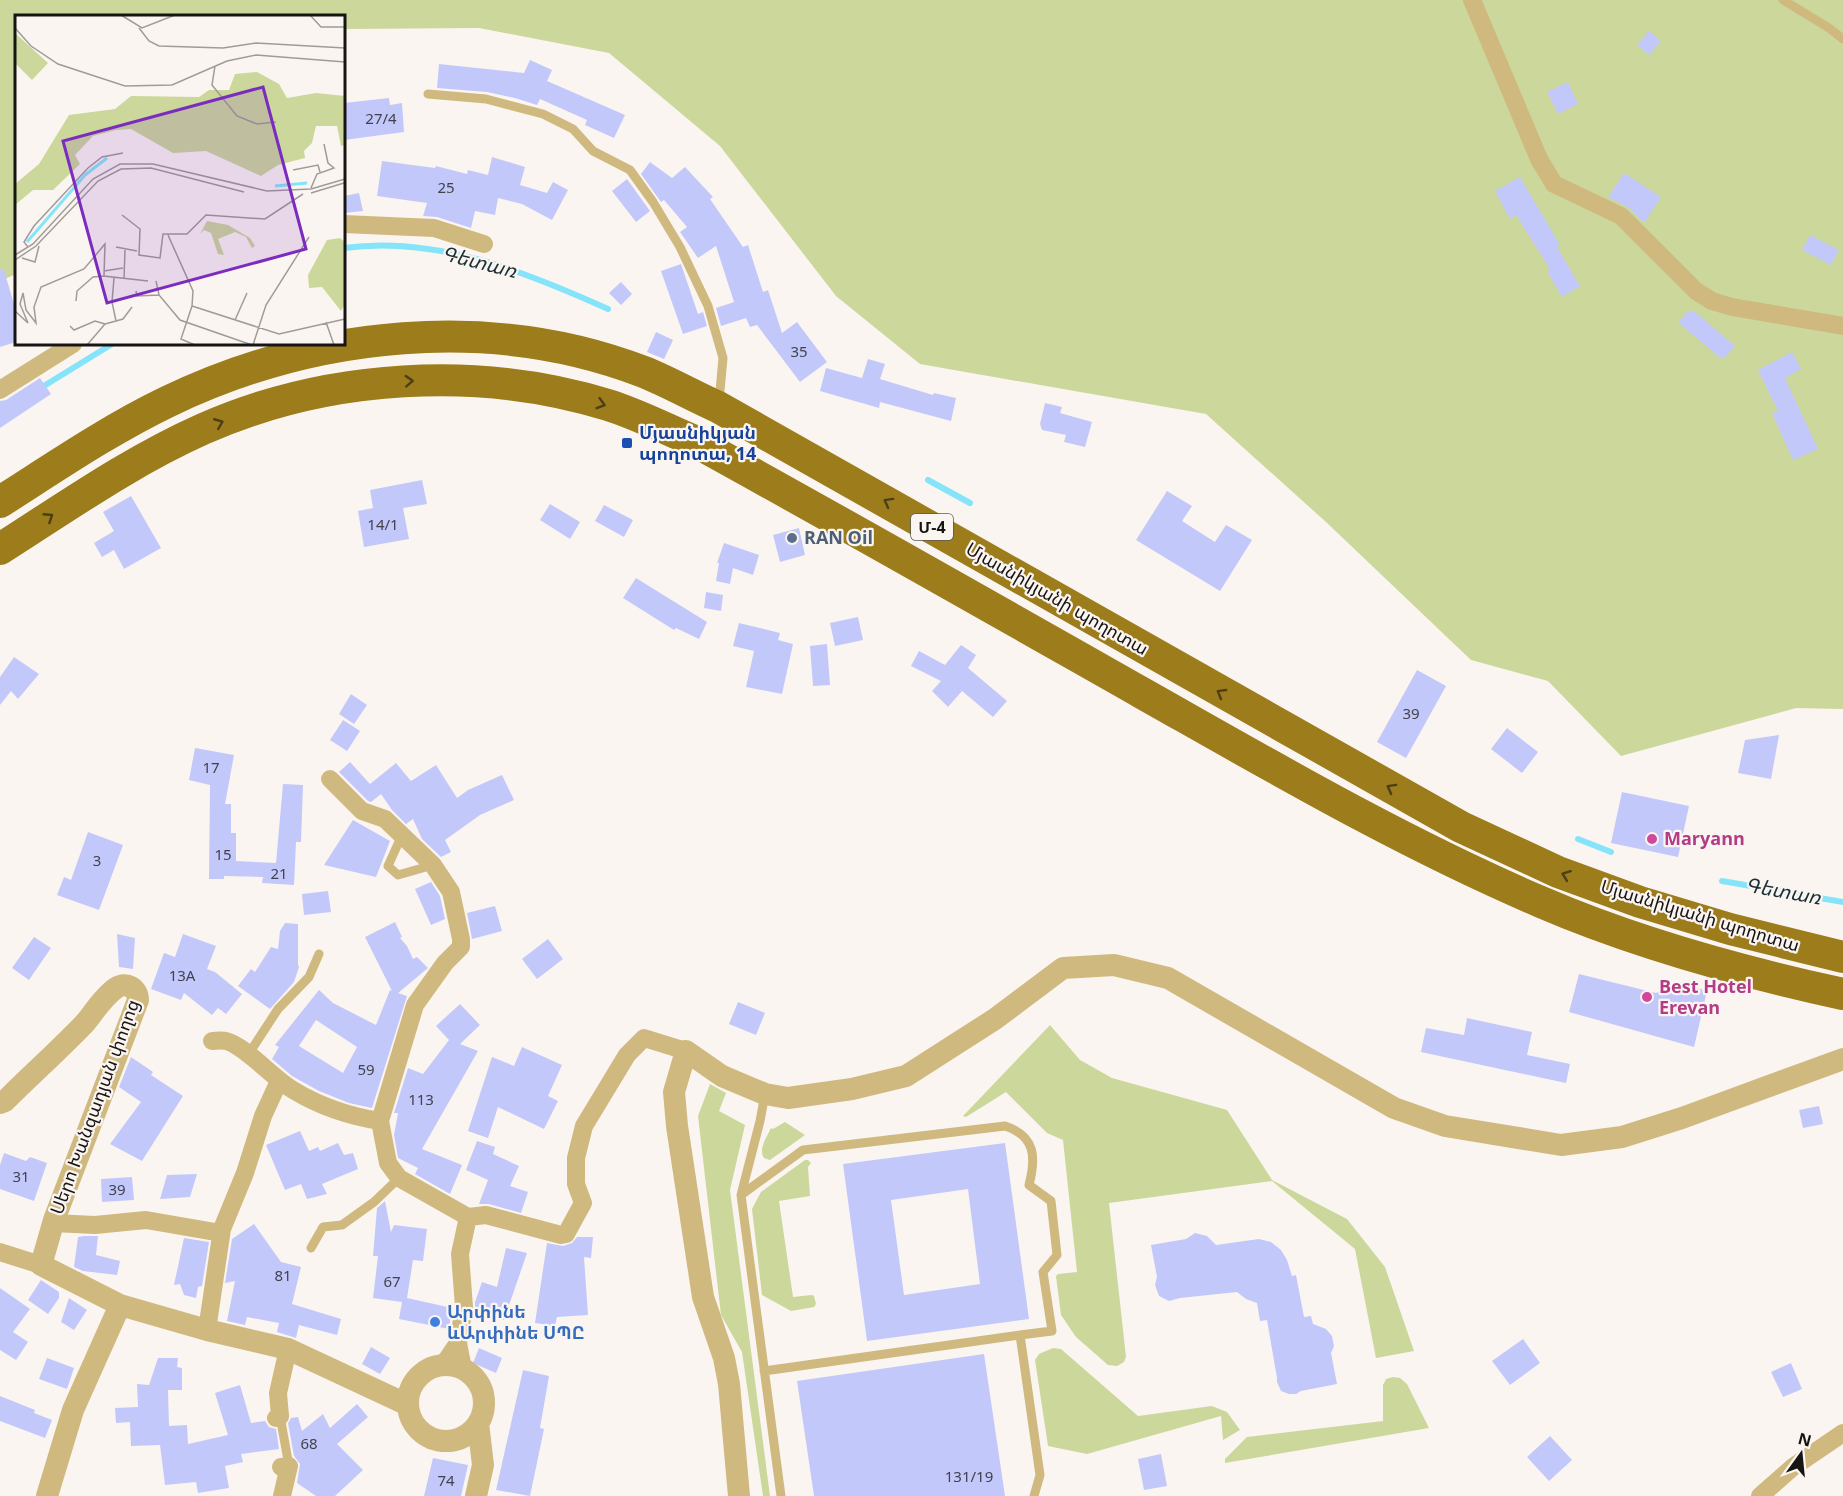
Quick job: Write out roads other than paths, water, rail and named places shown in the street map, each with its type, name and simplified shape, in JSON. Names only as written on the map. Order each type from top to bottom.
[{"type":"highway","name":"Մյասնիկյանի պողոտա","points":[[0,502],[120,427],[235,372],[280,359],[367,342],[437,335],[508,340],[547,345],[582,353],[644,372],[718,407],[1461,827],[1558,872],[1640,902],[1730,929],[1843,957]]},
{"type":"highway","name":"Մյասնիկյանի պողոտա","points":[[0,549],[137,463],[203,429],[251,410],[324,392],[385,382],[436,380],[501,382],[563,394],[608,406],[692,440],[1329,798],[1458,865],[1544,903],[1627,935],[1766,975],[1843,994]]},
{"type":"street","points":[[1472,0],[1539,159],[1554,184],[1620,216],[1696,291],[1712,301],[1732,307],[1843,326]]},
{"type":"street","points":[[345,225],[434,228],[484,244]]},
{"type":"street","points":[[0,390],[71,345]]},
{"type":"street","points":[[330,779],[362,811],[385,819],[433,865],[451,892],[461,939],[461,947],[445,963],[415,1005],[380,1121],[388,1163],[399,1178],[468,1217],[486,1215],[561,1235],[566,1234],[582,1203],[576,1184],[576,1158],[584,1126],[601,1102],[627,1055],[644,1038],[686,1051],[722,1076],[765,1094],[788,1098],[852,1089],[906,1076],[995,1019],[1063,968],[1114,965],[1168,978],[1394,1108],[1445,1126],[1561,1145],[1622,1137],[1672,1122],[1843,1059]]},
{"type":"street","name":"Սերո Խանզադյան փողոց","points":[[0,1103],[5,1101],[84,1024],[114,989],[126,985],[136,991],[138,1000],[53,1222],[41,1265]]},
{"type":"street","points":[[212,1041],[225,1040],[240,1048],[279,1081],[318,1105],[350,1116],[380,1121]]},
{"type":"street","points":[[686,1051],[674,1092],[677,1126],[703,1297],[724,1358],[729,1384],[739,1496]]},
{"type":"street","points":[[207,1330],[221,1233],[245,1173],[263,1116],[279,1081]]},
{"type":"street","points":[[453,1367],[464,1307],[459,1254],[468,1217]]},
{"type":"street","points":[[53,1222],[95,1225],[146,1220],[221,1233]]},
{"type":"street","points":[[0,1252],[41,1265],[120,1305],[207,1330],[288,1349],[408,1405]]},
{"type":"street","points":[[46,1496],[73,1410],[120,1305]]},
{"type":"street","points":[[278,1417],[278,1393],[288,1349]]},
{"type":"street","points":[[432,1367],[453,1367],[473,1376],[484,1399],[483,1412],[472,1435],[447,1441],[434,1439],[423,1434],[414,1424],[408,1405],[410,1391],[422,1373],[432,1367]]},
{"type":"street","points":[[1760,1496],[1792,1467],[1843,1433]]},
{"type":"street","points":[[472,1435],[483,1452],[483,1465],[476,1496]]},
{"type":"street","points":[[282,1496],[285,1466]]},
{"type":"lane","points":[[1783,0],[1843,39]]},
{"type":"lane","points":[[428,94],[486,99],[543,114],[573,129],[593,151],[630,170],[653,202],[680,247],[708,306],[723,358],[718,407]]},
{"type":"lane","points":[[402,835],[388,866],[398,876],[433,865]]},
{"type":"lane","points":[[248,1055],[278,1009],[309,977],[319,954]]},
{"type":"lane","points":[[765,1094],[741,1195],[781,1496]]},
{"type":"lane","points":[[741,1195],[803,1150],[1005,1126],[1016,1129],[1024,1136],[1034,1156],[1029,1185],[1051,1202],[1057,1255],[1043,1272],[1052,1331],[764,1371]]},
{"type":"lane","points":[[311,1248],[323,1227],[342,1225],[374,1202],[399,1178]]},
{"type":"lane","points":[[1020,1335],[1040,1475],[1034,1496]]},
{"type":"lane","points":[[278,1417],[285,1466]]},
{"type":"waterway","name":"Գետառ","points":[[345,248],[378,245],[446,252],[512,270],[608,309]]},
{"type":"waterway","name":"Գետառ","points":[[39,389],[110,345]]},
{"type":"waterway","name":"Գետառ","points":[[928,480],[970,503]]},
{"type":"waterway","name":"Գետառ","points":[[1578,839],[1611,852]]},
{"type":"waterway","name":"Գետառ","points":[[1722,881],[1843,902]]},
{"type":"place","name":"Մյասնիկյան պողոտա, 14","points":[[627,443]]},
{"type":"place","name":"RAN Oil","points":[[792,538]]},
{"type":"place","name":"Maryann","points":[[1652,839]]},
{"type":"place","name":"Best Hotel Erevan","points":[[1647,997]]},
{"type":"place","name":"Արփինե ևԱրփինե ՍՊԸ","points":[[435,1322]]}]
